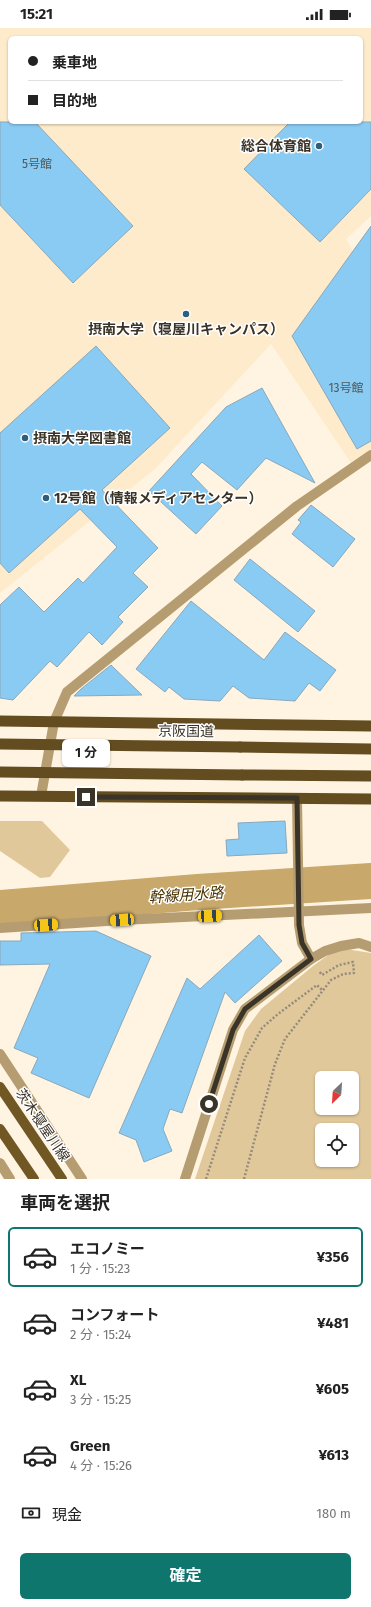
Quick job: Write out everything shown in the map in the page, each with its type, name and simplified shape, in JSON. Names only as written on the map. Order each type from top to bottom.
[{"type":"highway","points":[[0,721],[371,726]]},
{"type":"highway","name":"京阪国道","points":[[0,744],[371,749]]},
{"type":"highway","points":[[0,772],[371,776]]},
{"type":"highway","points":[[0,796],[371,799]]},
{"type":"main road","name":"茨木寝屋川線","points":[[0,1087],[62,1179]]},
{"type":"main road","points":[[0,1129],[34,1179]]},
{"type":"street","points":[[41,796],[54,722],[67,692],[297,506],[371,455]]},
{"type":"street","points":[[297,798],[299,909],[302,943],[311,959]]},
{"type":"street","points":[[0,928],[299,909],[371,908]]},
{"type":"street","points":[[185,1179],[233,1030],[245,1009],[311,959],[325,952],[341,946],[359,943],[371,947]]},
{"type":"street","points":[[0,1054],[82,1179]]},
{"type":"street","points":[[0,1163],[10,1179]]},
{"type":"path","points":[[244,1179],[275,1064],[285,1039],[331,980],[343,974],[354,973],[353,962],[339,965],[322,975],[311,959]]},
{"type":"path","points":[[206,1179],[245,1058],[262,1028],[317,985],[323,992]]},
{"type":"shaded area","name":"摂南大学（寝屋川キャンパス）","points":[[0,28],[371,28],[371,216],[346,239],[371,284],[371,449],[351,463],[271,344],[155,469],[0,593]]},
{"type":"shaded area","points":[[0,821],[42,821],[70,850],[50,877],[40,878],[0,851]]},
{"type":"shaded area","points":[[346,949],[371,953],[371,1179],[195,1179],[245,1031],[261,1009],[331,953]]},
{"type":"building","points":[[0,122],[8,122],[8,124],[37,124],[133,226],[73,283],[0,205]]},
{"type":"building","name":"総合体育館","points":[[363,122],[371,122],[371,189],[320,242],[244,169],[288,124],[363,124]]},
{"type":"building","points":[[371,226],[371,441],[357,449],[292,336]]},
{"type":"building","name":"12号館（情報メディアセンター）","points":[[96,346],[170,428],[102,490],[158,548],[133,573],[148,587],[118,617],[123,622],[102,645],[89,632],[57,667],[50,661],[13,700],[0,698],[0,605],[19,587],[44,612],[78,578],[83,583],[117,547],[80,509],[9,573],[0,563],[0,433]]},
{"type":"building","points":[[262,388],[315,483],[266,458],[237,490],[202,462],[191,474],[222,506],[196,534],[149,491],[226,407]]},
{"type":"building","points":[[311,505],[355,539],[333,567],[292,534],[301,522],[298,520]]},
{"type":"building","points":[[250,559],[315,611],[298,632],[234,580]]},
{"type":"building","points":[[191,601],[264,660],[285,632],[336,670],[320,691],[309,683],[295,701],[249,698],[233,686],[220,701],[184,699],[169,687],[165,692],[136,669]]},
{"type":"building","points":[[111,665],[142,695],[74,696],[81,689]]},
{"type":"building","points":[[285,821],[287,853],[227,856],[226,840],[239,839],[238,823]]},
{"type":"building","points":[[96,931],[151,956],[89,1098],[31,1073],[38,1058],[14,1048],[50,964],[0,965],[0,941],[21,941],[21,933]]},
{"type":"building","points":[[259,935],[282,961],[235,1003],[225,992],[182,1113],[170,1109],[163,1129],[172,1151],[144,1162],[136,1140],[119,1133],[187,978],[200,989]]},
{"type":"waterway","name":"幹線用水路","points":[[0,908],[198,892],[371,881]]},
{"type":"place","name":"総合体育館","points":[[319,146]]},
{"type":"place","name":"摂南大学（寝屋川キャンパス）","points":[[186,314]]},
{"type":"place","name":"摂南大学図書館","points":[[25,438]]},
{"type":"place","name":"12号館（情報メディアセンター）","points":[[46,498]]},
{"type":"route","points":[[86,797],[297,798],[299,925],[302,943],[311,959],[245,1009],[233,1030],[209,1104]]}]
